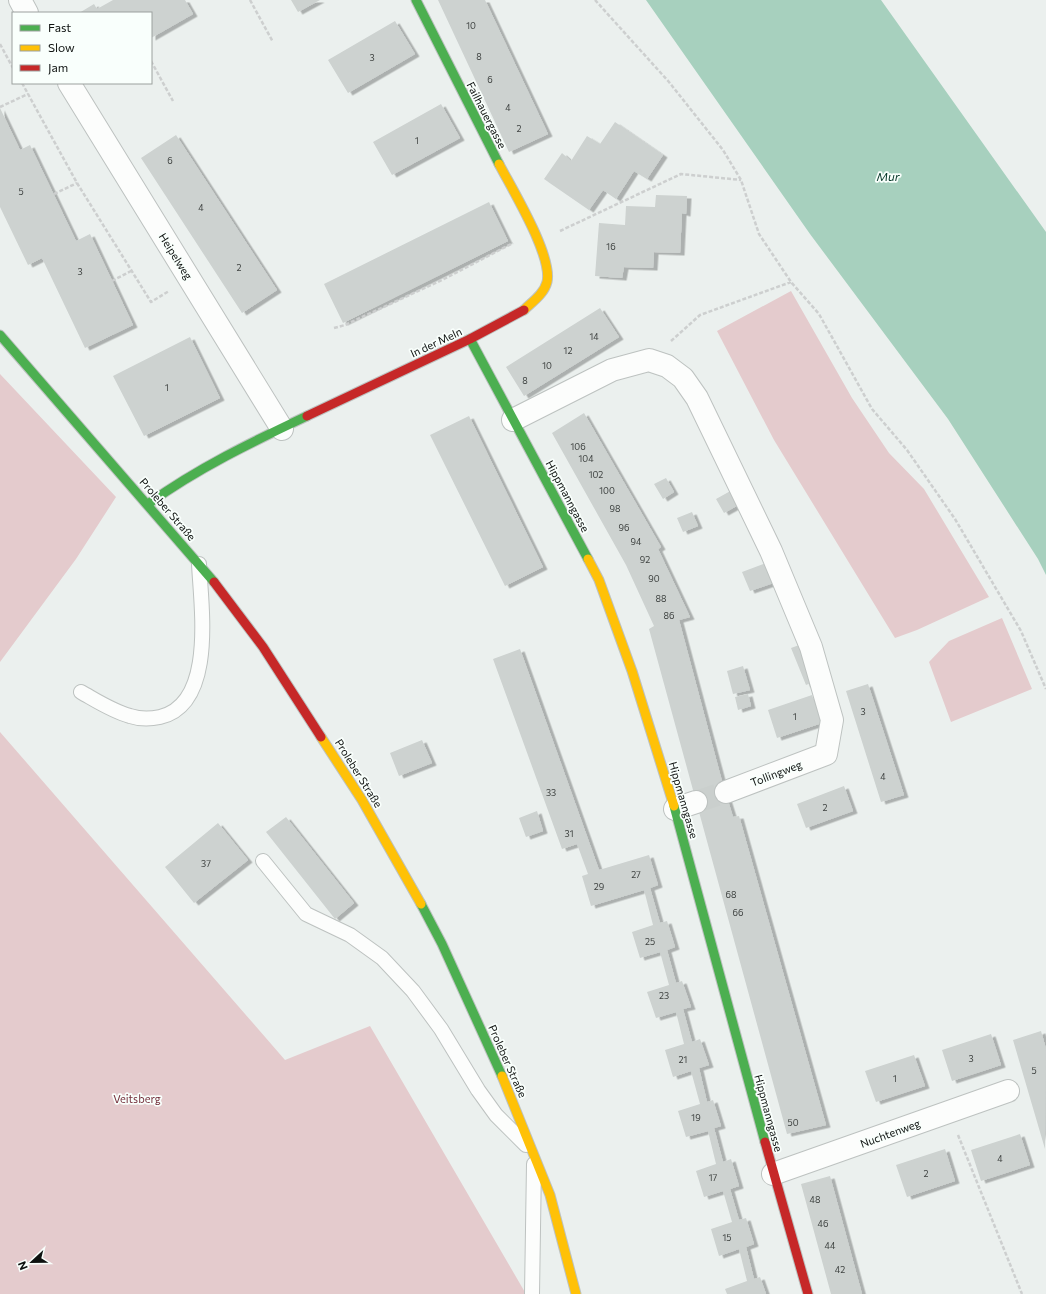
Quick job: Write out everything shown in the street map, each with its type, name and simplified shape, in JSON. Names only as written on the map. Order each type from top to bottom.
[{"type":"street","points":[[20,0],[27,12]]},
{"type":"street","name":"Failhauergasse","points":[[416,0],[538,242]]},
{"type":"street","name":"Heipelweg","points":[[70,84],[282,428]]},
{"type":"street","name":"In der Meln","points":[[148,504],[177,483],[226,455],[470,339],[522,312],[540,294],[547,282],[546,263],[538,242]]},
{"type":"street","name":"Proleber Straße","points":[[0,335],[199,564],[263,647],[362,800],[401,866],[445,951],[503,1078],[550,1195],[562,1233],[576,1294]]},
{"type":"street","name":"Hippmanngasse","points":[[470,339],[599,580],[638,686],[675,809],[773,1174],[808,1294]]},
{"type":"street","points":[[513,420],[612,370],[649,360]]},
{"type":"street","name":"Tollingweg","points":[[649,360],[667,366],[683,378],[696,398],[771,551],[811,647],[832,720],[826,754],[726,792]]},
{"type":"street","points":[[675,809],[696,802]]},
{"type":"street","name":"Nuchtenweg","points":[[773,1174],[1008,1091]]},
{"type":"lane","points":[[81,692],[109,708],[131,717],[152,719],[168,715],[181,707],[191,692],[198,676],[202,652],[199,564]]},
{"type":"lane","points":[[263,860],[306,914],[356,940],[382,958],[413,992],[441,1029],[478,1090],[496,1115],[534,1153],[532,1294]]},
{"type":"path","points":[[250,0],[273,42]]},
{"type":"path","points":[[595,0],[669,82],[723,150],[741,180],[759,234],[791,282],[819,314],[872,409],[907,450],[955,518],[1021,631],[1046,690]]},
{"type":"path","points":[[0,44],[12,66]]},
{"type":"path","points":[[152,64],[173,101]]},
{"type":"path","points":[[23,84],[77,183],[151,302],[190,279]]},
{"type":"path","points":[[0,107],[28,94]]},
{"type":"path","points":[[538,242],[681,174],[741,180]]},
{"type":"path","points":[[54,194],[77,183]]},
{"type":"path","points":[[334,328],[345,325],[437,282],[499,250]]},
{"type":"path","points":[[112,281],[132,270]]},
{"type":"path","points":[[649,360],[700,315],[791,282]]},
{"type":"path","points":[[949,1112],[1022,1294]]},
{"type":"green space","points":[[791,291],[852,398],[889,453],[924,489],[989,597],[917,630],[895,638],[774,440],[717,331]]},
{"type":"green space","points":[[0,374],[116,497],[76,559],[0,662]]},
{"type":"green space","points":[[1002,618],[1032,689],[951,722],[929,662],[949,641]]},
{"type":"green space","name":"Veitsberg","points":[[0,732],[285,1060],[370,1026],[526,1294],[0,1294]]},
{"type":"water","name":"Mur","points":[[646,0],[881,0],[1046,232],[1046,575],[1038,559],[948,419],[810,234]]},
{"type":"building","points":[[113,0],[185,0],[193,14],[152,37],[152,12],[81,12],[94,4],[97,9]]},
{"type":"building","points":[[291,0],[320,0],[298,12]]},
{"type":"building","points":[[438,0],[485,0],[548,134],[509,152]]},
{"type":"building","points":[[395,21],[415,54],[348,93],[328,60]]},
{"type":"building","points":[[441,104],[460,138],[392,175],[373,142]]},
{"type":"building","points":[[0,108],[20,150],[30,145],[76,241],[90,234],[133,325],[85,348],[42,258],[28,265],[0,207]]},
{"type":"building","points":[[615,122],[663,155],[647,179],[634,171],[616,199],[603,190],[589,210],[544,179],[562,153],[571,161],[587,136],[600,144]]},
{"type":"building","points":[[176,135],[277,290],[242,313],[141,158]]},
{"type":"building","points":[[656,195],[687,196],[686,214],[682,213],[680,253],[654,252],[653,268],[624,267],[622,278],[595,276],[599,223],[625,225],[626,206],[655,207]]},
{"type":"building","points":[[489,202],[508,241],[343,323],[324,284]]},
{"type":"building","points":[[600,308],[619,337],[524,396],[506,367]]},
{"type":"building","points":[[190,337],[220,398],[144,436],[113,376]]},
{"type":"building","points":[[584,413],[661,547],[658,549],[690,617],[679,620],[723,785],[733,817],[739,816],[826,1125],[787,1134],[649,629],[654,626],[626,565],[552,433]]},
{"type":"building","points":[[469,416],[543,567],[505,586],[430,435]]},
{"type":"building","points":[[666,478],[674,492],[663,499],[654,484]]},
{"type":"building","points":[[734,489],[742,503],[724,513],[716,499]]},
{"type":"building","points":[[692,512],[698,526],[683,532],[677,518]]},
{"type":"building","points":[[774,560],[782,580],[750,591],[742,572]]},
{"type":"building","points":[[802,644],[816,681],[806,685],[791,648]]},
{"type":"building","points":[[520,649],[599,870],[649,855],[658,885],[650,888],[660,923],[667,921],[675,947],[667,950],[676,983],[682,981],[691,1007],[683,1009],[692,1042],[700,1039],[709,1065],[699,1068],[707,1102],[713,1100],[721,1126],[714,1128],[723,1162],[731,1159],[739,1186],[730,1189],[739,1220],[746,1218],[754,1244],[746,1247],[754,1279],[760,1277],[766,1294],[727,1294],[725,1289],[747,1281],[739,1249],[719,1256],[711,1229],[732,1222],[723,1191],[704,1197],[696,1171],[716,1164],[708,1131],[686,1137],[678,1111],[700,1104],[691,1071],[673,1077],[665,1050],[684,1044],[676,1012],[656,1018],[647,992],[669,985],[660,952],[640,958],[632,932],[653,925],[644,890],[591,906],[582,876],[588,874],[577,844],[562,849],[493,659]]},
{"type":"building","points":[[743,666],[750,690],[733,694],[727,671]]},
{"type":"building","points":[[868,684],[904,795],[881,802],[846,691]]},
{"type":"building","points":[[748,694],[751,706],[738,710],[735,697]]},
{"type":"building","points":[[812,695],[822,723],[777,738],[768,710]]},
{"type":"building","points":[[422,740],[432,763],[399,776],[390,753]]},
{"type":"building","points":[[844,786],[853,811],[806,828],[797,804]]},
{"type":"building","points":[[537,811],[543,831],[526,837],[519,818]]},
{"type":"building","points":[[286,817],[354,903],[335,919],[266,832]]},
{"type":"building","points":[[218,823],[248,860],[194,903],[165,867]]},
{"type":"building","points":[[1041,1031],[1046,1049],[1045,1149],[1013,1040]]},
{"type":"building","points":[[991,1034],[1001,1065],[952,1081],[942,1050]]},
{"type":"building","points":[[914,1055],[925,1086],[876,1102],[865,1071]]},
{"type":"building","points":[[1020,1134],[1030,1165],[981,1181],[971,1150]]},
{"type":"building","points":[[945,1149],[955,1181],[907,1197],[896,1165]]},
{"type":"building","points":[[830,1176],[862,1294],[831,1294],[801,1184]]},
{"type":"tunnel","points":[[696,802],[726,792]]},
{"type":"traffic: fast","points":[[416,0],[499,164]]},
{"type":"traffic: fast","points":[[0,335],[214,582]]},
{"type":"traffic: fast","points":[[470,339],[588,559]]},
{"type":"traffic: fast","points":[[148,504],[206,467],[307,416]]},
{"type":"traffic: fast","points":[[674,806],[765,1142]]},
{"type":"traffic: fast","points":[[421,904],[442,944],[502,1076]]},
{"type":"traffic: slow","points":[[499,164],[538,240],[547,270],[547,282],[543,290],[524,310]]},
{"type":"traffic: slow","points":[[588,559],[599,580],[632,671],[674,806]]},
{"type":"traffic: slow","points":[[321,737],[362,800],[421,904]]},
{"type":"traffic: slow","points":[[502,1076],[550,1195],[576,1294]]},
{"type":"traffic: jam","points":[[307,416],[470,339],[524,310]]},
{"type":"traffic: jam","points":[[214,582],[263,647],[321,737]]},
{"type":"traffic: jam","points":[[765,1142],[808,1294]]}]
